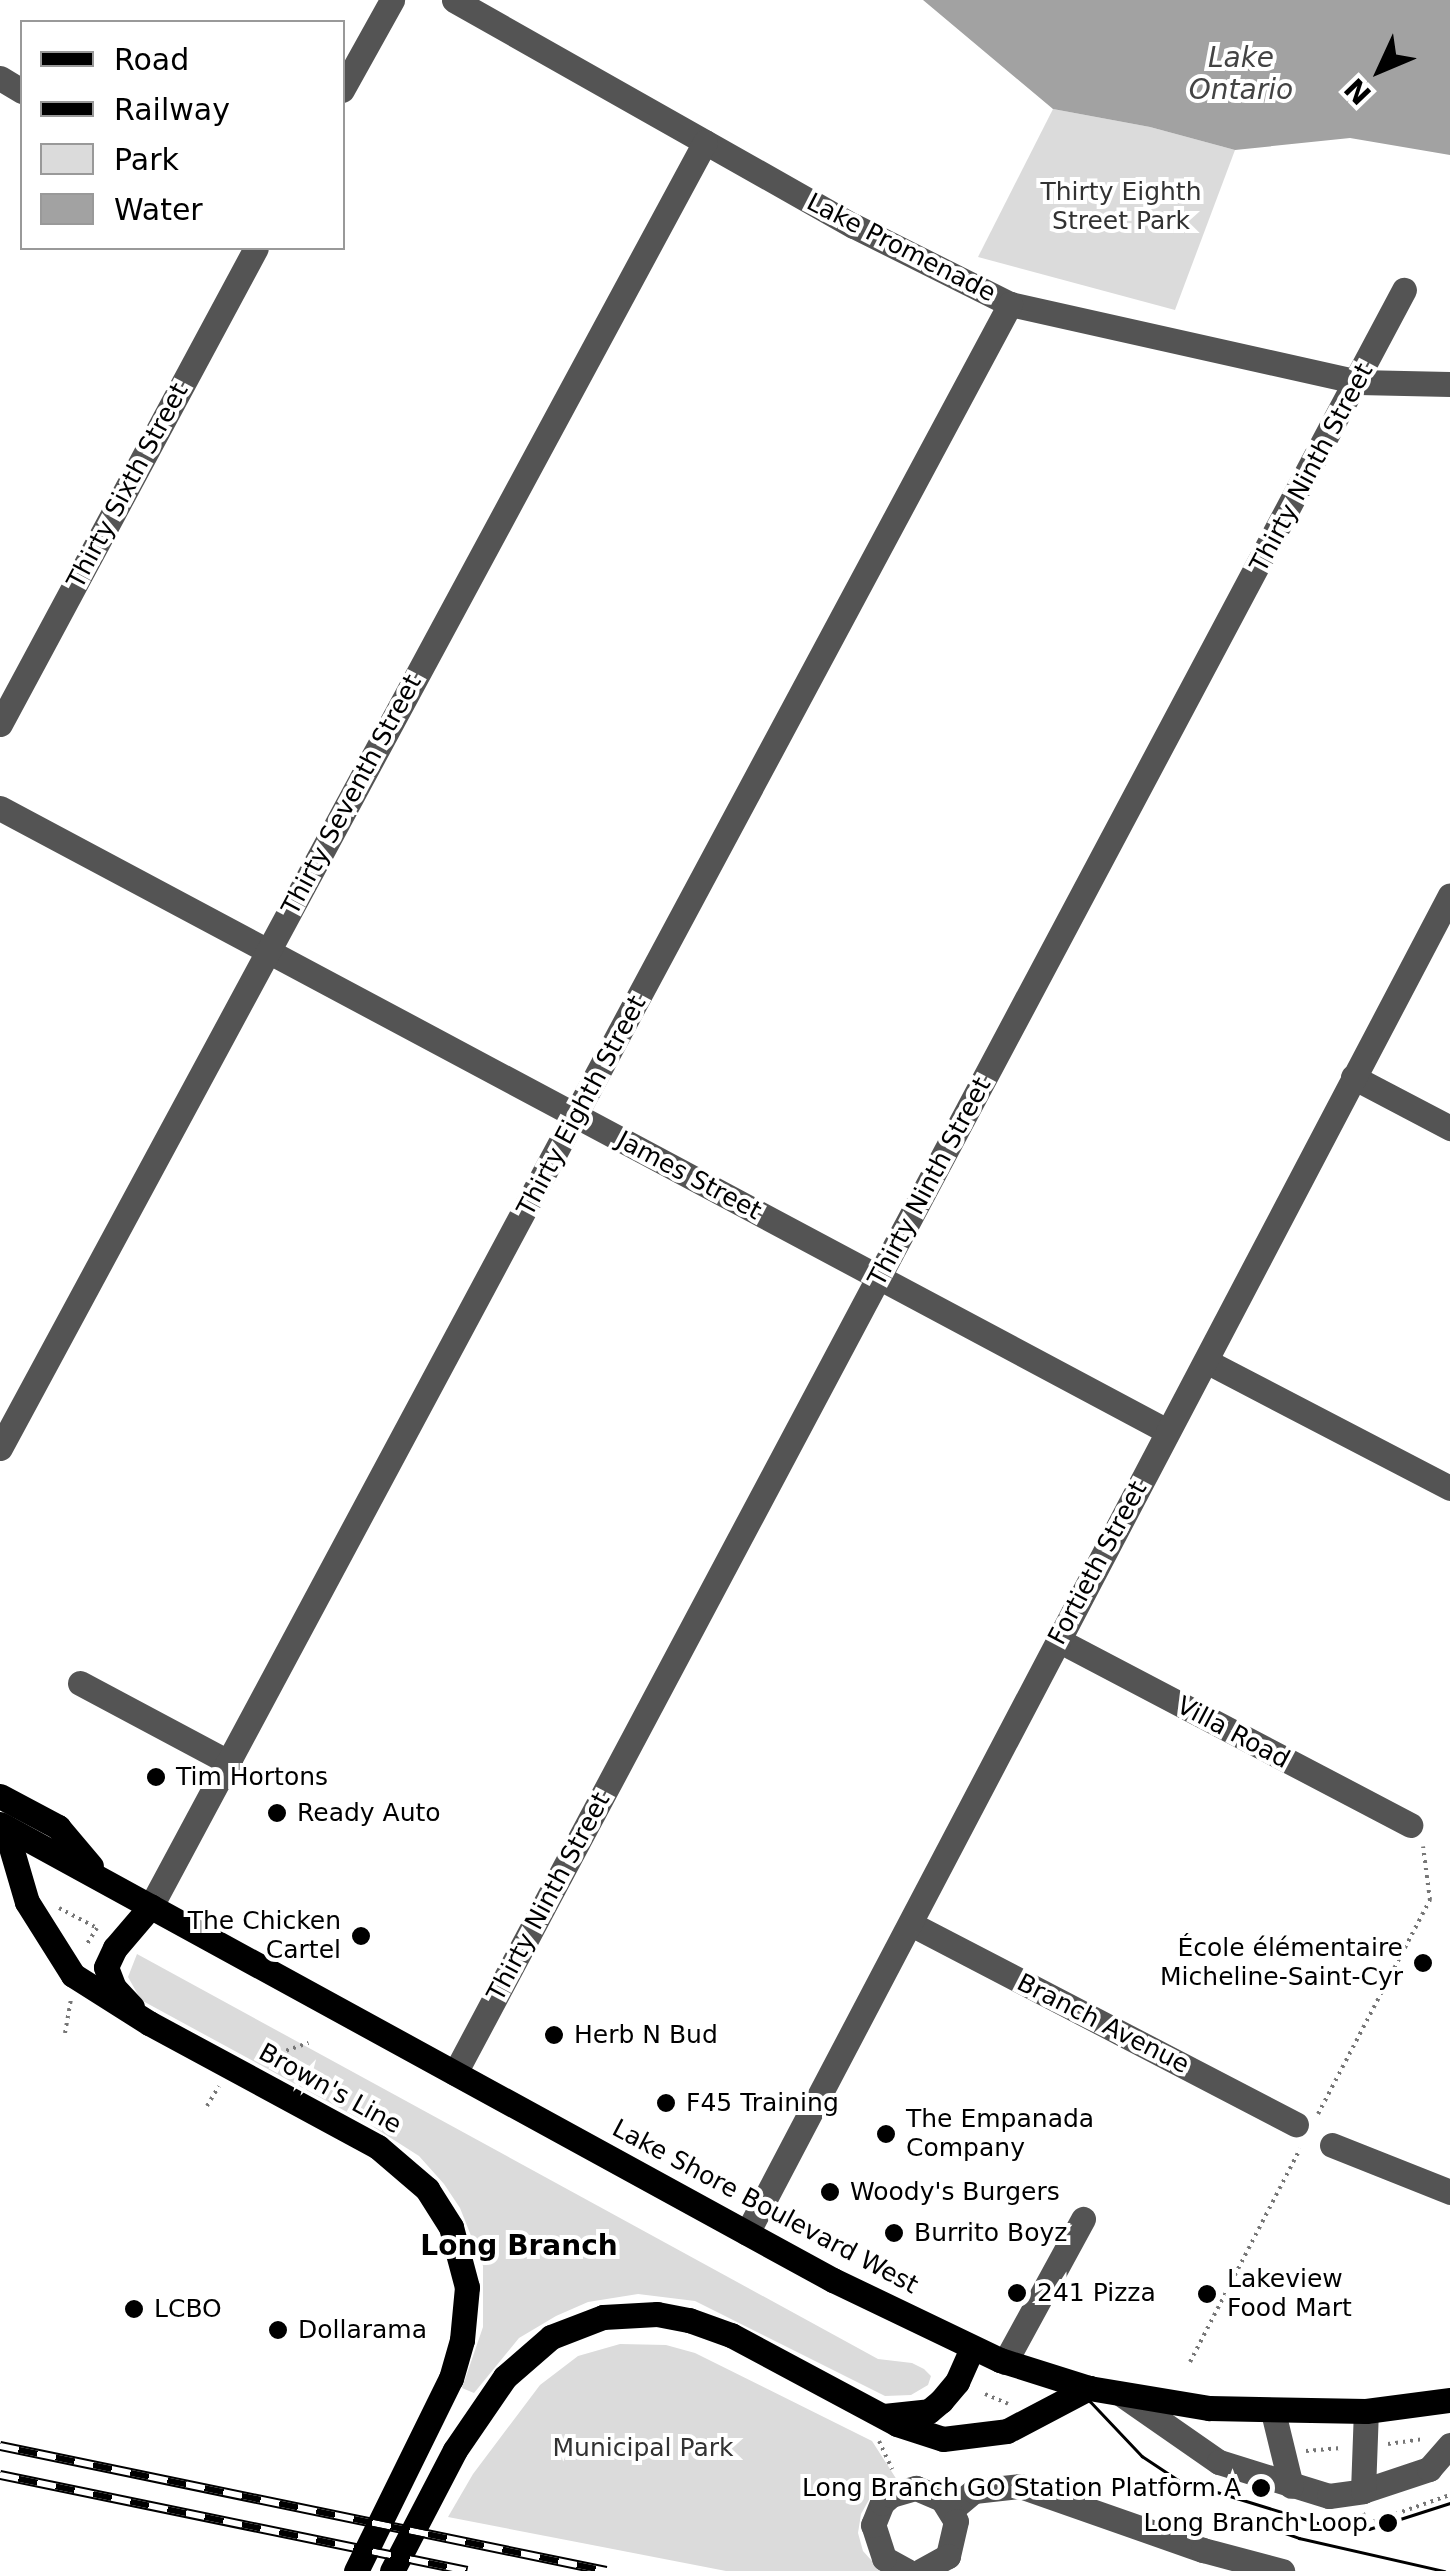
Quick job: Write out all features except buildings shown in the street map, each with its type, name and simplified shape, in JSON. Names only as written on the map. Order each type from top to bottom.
[{"type":"main road","name":"Lake Shore Boulevard West","points":[[0,1796],[58,1827],[104,1881]]},
{"type":"main road","name":"Lake Shore Boulevard West","points":[[2,1825],[879,2304],[1005,2362],[1121,2394],[1273,2412],[1366,2411],[1450,2400]]},
{"type":"main road","name":"Brown's Line","points":[[2,1825],[27,1902],[60,1960],[94,1992],[378,2147],[427,2189],[451,2227],[467,2287],[466,2323],[451,2378],[356,2571]]},
{"type":"main road","name":"Brown's Line","points":[[149,2023],[122,1997],[106,1974],[116,1948],[150,1906]]},
{"type":"main road","points":[[392,2571],[432,2494],[504,2377],[551,2337],[603,2318],[657,2314],[732,2335],[880,2427],[943,2439],[980,2438],[1007,2431],[1089,2388]]},
{"type":"main road","points":[[880,2427],[929,2411],[942,2401],[957,2382],[972,2348]]},
{"type":"street","points":[[345,85],[392,0]]},
{"type":"street","name":"Lake Promenade","points":[[454,0],[938,270],[1010,304],[1358,382],[1450,384]]},
{"type":"street","name":"Thirty Seventh Street","points":[[0,1448],[704,142]]},
{"type":"street","name":"Thirty Sixth Street","points":[[0,724],[255,250]]},
{"type":"street","name":"Thirty Ninth Street","points":[[455,2073],[1404,290]]},
{"type":"street","name":"Thirty Eighth Street","points":[[150,1906],[1010,304]]},
{"type":"street","name":"James Street","points":[[0,808],[1167,1431]]},
{"type":"street","name":"Fortieth Street","points":[[748,2233],[1450,894]]},
{"type":"street","points":[[1353,1076],[1450,1128]]},
{"type":"street","points":[[1206,1361],[1450,1488]]},
{"type":"street","name":"Villa Road","points":[[1058,1640],[1416,1828]]},
{"type":"street","points":[[80,1683],[230,1763]]},
{"type":"street","name":"Branch Avenue","points":[[911,1924],[1303,2131]]},
{"type":"street","points":[[1332,2145],[1450,2192]]},
{"type":"street","points":[[1005,2362],[1083,2219]]},
{"type":"street","points":[[1121,2394],[1219,2462],[1330,2496],[1362,2499],[1429,2468],[1450,2445]]},
{"type":"street","points":[[1362,2499],[1366,2411]]},
{"type":"street","points":[[1273,2412],[1291,2486]]},
{"type":"street","points":[[951,2510],[974,2491],[997,2486],[1041,2492],[1202,2550],[1282,2571]]},
{"type":"street","points":[[907,2571],[884,2558],[873,2537],[876,2513],[902,2490],[930,2491],[951,2510],[956,2522],[954,2546],[939,2564],[921,2571]]},
{"type":"path","points":[[1190,2362],[1303,2131],[1430,1900],[1416,1828]]},
{"type":"path","points":[[56,1906],[97,1928],[81,1961]]},
{"type":"path","points":[[65,2032],[71,2000]]},
{"type":"path","points":[[254,2062],[308,2043]]},
{"type":"path","points":[[207,2106],[219,2086]]},
{"type":"path","points":[[985,2394],[1018,2407]]},
{"type":"path","points":[[880,2427],[902,2490]]},
{"type":"path","points":[[1379,2446],[1424,2439]]},
{"type":"path","points":[[1296,2452],[1352,2447]]},
{"type":"path","points":[[1362,2499],[1367,2524],[1450,2494]]},
{"type":"green space","name":"Thirty Eighth Street Park","points":[[1053,109],[1150,127],[1235,150],[1175,310],[978,257]]},
{"type":"green space","points":[[137,1954],[878,2359],[912,2363],[924,2369],[931,2376],[928,2385],[911,2395],[885,2396],[695,2301],[638,2294],[588,2302],[556,2316],[519,2338],[474,2393],[462,2388],[483,2327],[483,2266],[460,2208],[444,2184],[419,2156],[369,2124],[141,2000],[128,1977]]},
{"type":"green space","name":"Municipal Park","points":[[620,2344],[666,2345],[695,2353],[872,2441],[897,2480],[870,2498],[861,2514],[858,2533],[863,2551],[881,2571],[726,2571],[448,2517],[473,2474],[540,2385],[578,2356]]},
{"type":"water","name":"Lake Ontario","points":[[923,0],[1450,0],[1450,155],[1350,138],[1235,150],[1150,127],[1053,109]]},
{"type":"tram line","points":[[0,1818],[861,2289],[1062,2381],[1090,2401],[1142,2456],[1178,2480],[1344,2531],[1369,2529],[1450,2503]]},
{"type":"tram line","points":[[1237,2516],[1299,2538],[1444,2571]]},
{"type":"railway","points":[[0,2446],[606,2571]]},
{"type":"railway","points":[[0,2475],[467,2571]]},
{"type":"place","name":"Tim Hortons","points":[[156,1777]]},
{"type":"place","name":"Ready Auto","points":[[277,1813]]},
{"type":"place","name":"The Chicken Cartel","points":[[361,1936]]},
{"type":"place","name":"École élémentaire Micheline-Saint-Cyr","points":[[1423,1963]]},
{"type":"place","name":"Herb N Bud","points":[[554,2035]]},
{"type":"place","name":"F45 Training","points":[[666,2103]]},
{"type":"place","name":"The Empanada Company","points":[[886,2134]]},
{"type":"place","name":"Woody's Burgers","points":[[830,2192]]},
{"type":"place","name":"Burrito Boyz","points":[[894,2233]]},
{"type":"place","name":"241 Pizza","points":[[1017,2293]]},
{"type":"place","name":"Lakeview Food Mart","points":[[1207,2294]]},
{"type":"place","name":"LCBO","points":[[134,2309]]},
{"type":"place","name":"Dollarama","points":[[278,2330]]},
{"type":"place","name":"Long Branch GO Station Platform A","points":[[1261,2488]]},
{"type":"place","name":"Long Branch Loop","points":[[1388,2523]]},
{"type":"district","name":"Long Branch","points":[[519,2246]]}]
